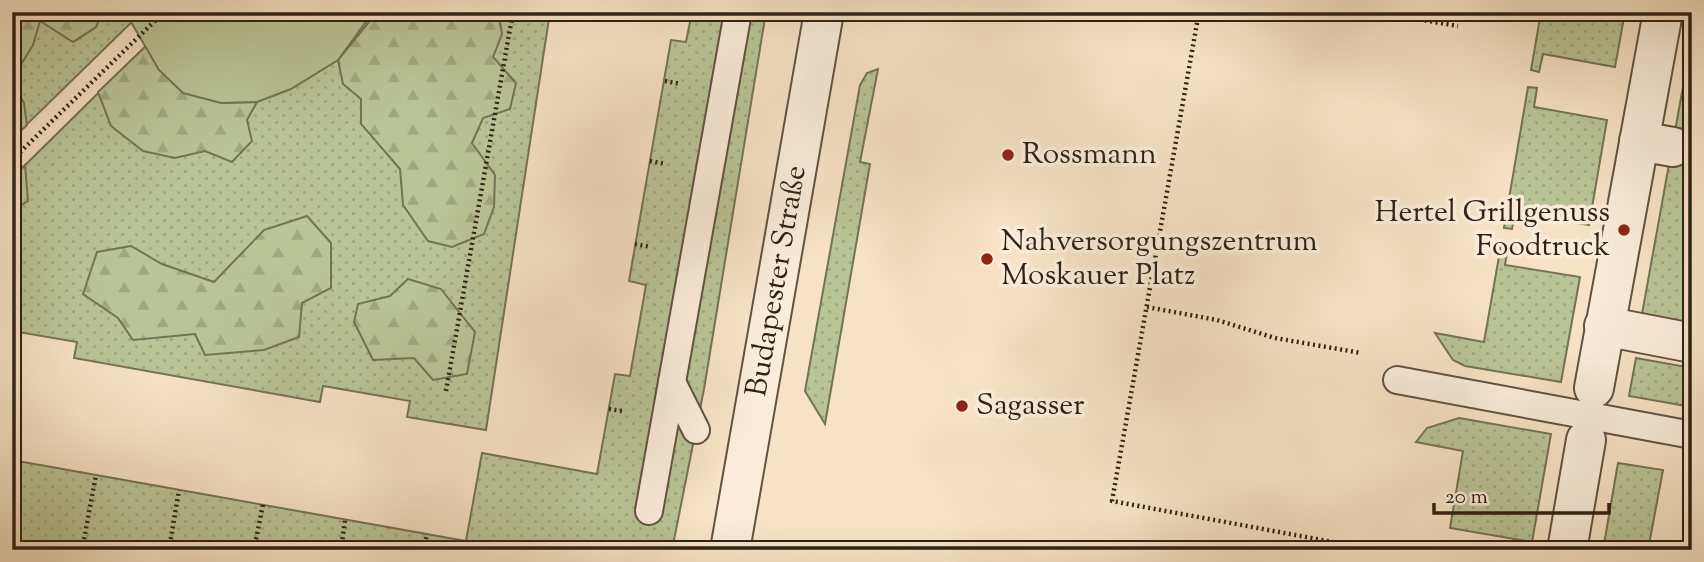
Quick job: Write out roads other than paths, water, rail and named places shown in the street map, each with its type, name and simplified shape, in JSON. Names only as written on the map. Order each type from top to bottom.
[{"type":"street","name":"Budapester Straße","points":[[730,550],[824,12]]},
{"type":"street","points":[[1594,388],[1604,326],[1656,144],[1663,12]]},
{"type":"street","points":[[1604,326],[1692,343]]},
{"type":"street","points":[[1567,550],[1586,440]]},
{"type":"lane","points":[[649,511],[738,12]]},
{"type":"lane","points":[[1397,380],[1692,435]]},
{"type":"lane","points":[[672,382],[696,430]]},
{"type":"place","name":"Rossmann","points":[[1008,155]]},
{"type":"place","name":"Hertel Grillgenuss Foodtruck","points":[[1624,230]]},
{"type":"place","name":"Nahversorgungszentrum Moskauer Platz","points":[[987,259]]},
{"type":"place","name":"Sagasser","points":[[962,406]]}]
